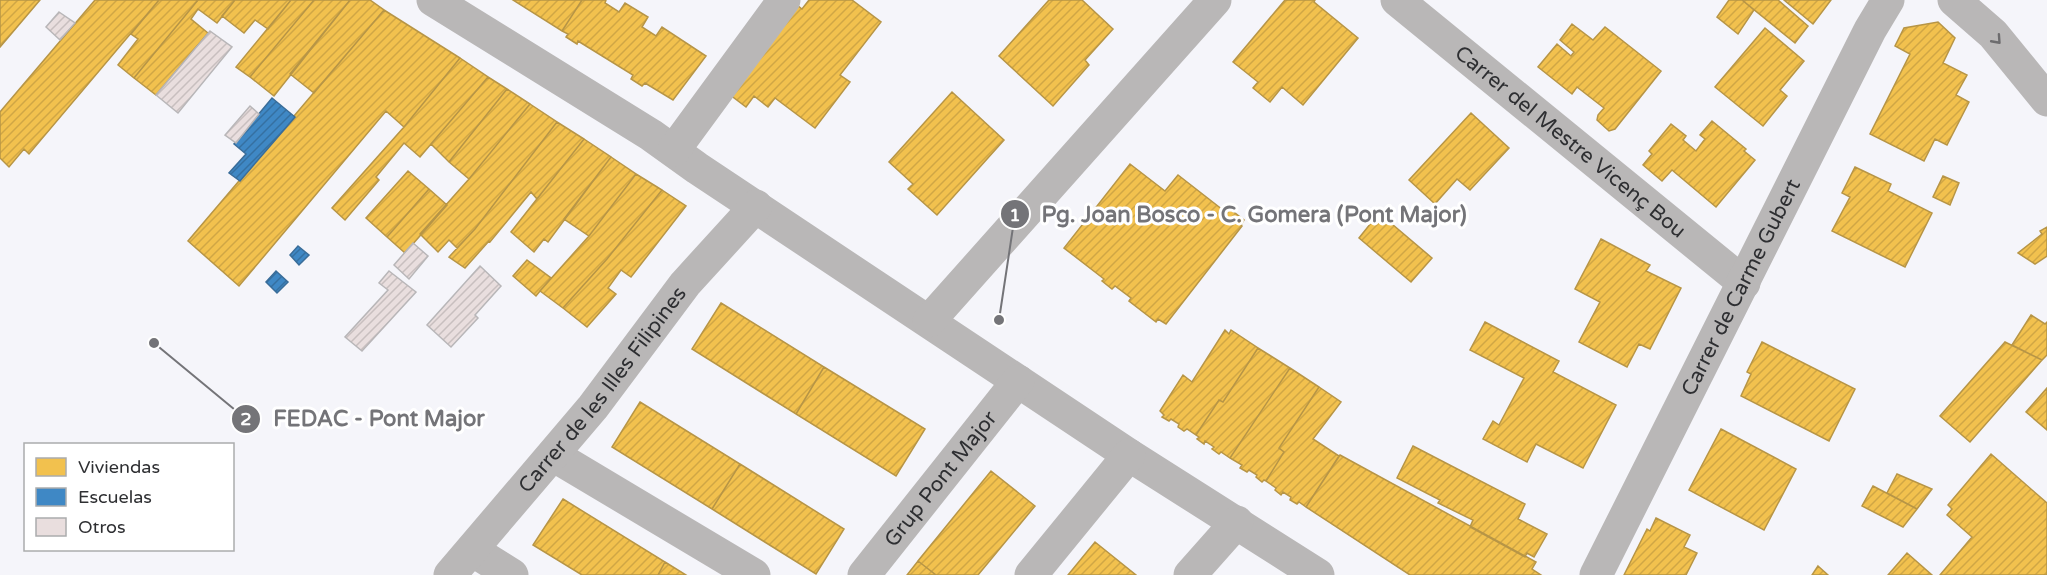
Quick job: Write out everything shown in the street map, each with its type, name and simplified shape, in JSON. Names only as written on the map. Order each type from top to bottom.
[{"type":"street","points":[[433,0],[674,150],[697,168],[1129,455],[1318,575]]},
{"type":"street","points":[[674,150],[784,0]]},
{"type":"street","points":[[929,321],[1215,0]]},
{"type":"street","name":"Carrer del Mestre Vicenç Bou","points":[[1397,0],[1744,283]]},
{"type":"street","name":"Carrer de Carme Gubert","points":[[1596,575],[1887,0]]},
{"type":"street","points":[[1954,0],[1993,34],[2047,100]]},
{"type":"street","name":"Carrer de les Illes Filipines","points":[[450,575],[593,407],[685,284],[756,206]]},
{"type":"street","name":"Grup Pont Major","points":[[864,575],[1018,381]]},
{"type":"street","points":[[553,455],[754,575]]},
{"type":"street","points":[[1031,575],[1129,455]]},
{"type":"street","points":[[1190,575],[1237,522]]},
{"type":"street","points":[[472,550],[512,575]]},
{"type":"building: Viviendas","points":[[0,0],[40,0],[0,47]]},
{"type":"building: Viviendas","points":[[95,0],[159,0],[29,154],[24,149],[9,167],[0,158],[0,112]]},
{"type":"building: Viviendas","points":[[159,0],[198,0],[134,78],[118,65],[138,39],[131,34]]},
{"type":"building: Viviendas","points":[[198,0],[235,0],[217,23],[198,9],[191,19],[208,33],[156,95],[134,78]]},
{"type":"building: Viviendas","points":[[235,0],[291,0],[268,29],[255,20],[244,33],[222,16]]},
{"type":"building: Viviendas","points":[[291,0],[314,0],[250,77],[236,67]]},
{"type":"building: Viviendas","points":[[314,0],[350,0],[274,96],[250,77]]},
{"type":"building: Viviendas","points":[[350,0],[370,0],[384,10],[314,93],[290,74]]},
{"type":"building: Viviendas","points":[[513,0],[582,0],[562,31]]},
{"type":"building: Viviendas","points":[[582,0],[606,0],[605,3],[619,12],[625,3],[648,17],[642,27],[656,36],[662,27],[706,56],[673,100],[645,83],[642,86],[631,79],[633,75],[578,41],[577,44],[566,37],[568,34],[562,31]]},
{"type":"building: Viviendas","points":[[809,0],[852,0],[881,22],[840,75],[850,82],[815,128],[775,98],[768,107],[754,96],[746,107],[729,94],[797,5],[802,9]]},
{"type":"building: Viviendas","points":[[1049,0],[1082,0],[1113,29],[1085,60],[1089,65],[1053,106],[999,56]]},
{"type":"building: Viviendas","points":[[1285,0],[1315,0],[1314,2],[1358,38],[1303,105],[1282,87],[1270,102],[1253,88],[1258,82],[1233,62]]},
{"type":"building: Viviendas","points":[[1729,0],[1742,0],[1754,10],[1738,34],[1717,17]]},
{"type":"building: Viviendas","points":[[1742,0],[1778,0],[1808,26],[1795,43]]},
{"type":"building: Viviendas","points":[[1784,0],[1831,0],[1813,24]]},
{"type":"building: Viviendas","points":[[384,10],[460,58],[404,127],[386,111],[239,286],[188,241]]},
{"type":"building: Viviendas","points":[[1938,22],[1955,38],[1943,63],[1967,75],[1956,95],[1969,102],[1947,145],[1935,139],[1924,161],[1870,134],[1910,54],[1895,46],[1904,28]]},
{"type":"building: Viviendas","points":[[1572,24],[1593,40],[1605,27],[1661,71],[1615,129],[1609,131],[1597,120],[1604,108],[1577,87],[1572,94],[1538,67],[1557,44],[1571,56],[1574,52],[1560,40]]},
{"type":"building: Viviendas","points":[[1765,28],[1804,61],[1780,90],[1787,96],[1763,126],[1715,87]]},
{"type":"building: Viviendas","points":[[460,58],[488,77],[420,157],[404,143],[376,177],[379,180],[345,220],[332,208],[404,127]]},
{"type":"building: Viviendas","points":[[488,77],[507,89],[449,162],[431,144]]},
{"type":"building: Viviendas","points":[[507,89],[530,104],[469,179],[449,162]]},
{"type":"building: Viviendas","points":[[952,92],[1004,140],[937,215],[908,189],[913,184],[889,162]]},
{"type":"building: Viviendas","points":[[530,104],[557,122],[475,229],[457,248],[449,240],[438,252],[420,234],[469,179]]},
{"type":"building: Viviendas","points":[[1471,113],[1509,148],[1470,190],[1457,179],[1435,204],[1409,180]]},
{"type":"building: Viviendas","points":[[1712,121],[1746,149],[1744,151],[1755,160],[1716,207],[1672,170],[1662,181],[1643,165],[1652,154],[1649,151],[1671,124],[1686,136],[1683,140],[1696,151],[1705,139],[1700,135]]},
{"type":"building: Viviendas","points":[[557,122],[584,139],[537,199],[531,192],[490,242],[465,268],[449,257],[475,229]]},
{"type":"building: Viviendas","points":[[584,139],[611,157],[548,242],[544,239],[534,252],[511,232]]},
{"type":"building: Viviendas","points":[[611,157],[636,174],[589,236],[564,219]]},
{"type":"building: Viviendas","points":[[1130,164],[1165,191],[1178,175],[1223,210],[1226,206],[1244,220],[1242,226],[1166,324],[1158,319],[1156,322],[1129,301],[1131,298],[1115,286],[1112,289],[1102,281],[1104,279],[1064,248]]},
{"type":"building: Viviendas","points":[[1855,167],[1891,184],[1888,191],[1932,213],[1905,267],[1832,231],[1850,197],[1842,193]]},
{"type":"building: Viviendas","points":[[408,171],[429,189],[387,237],[366,218]]},
{"type":"building: Viviendas","points":[[636,174],[662,190],[607,259],[563,308],[540,291],[589,236]]},
{"type":"building: Viviendas","points":[[1943,176],[1959,183],[1950,205],[1933,197]]},
{"type":"building: Viviendas","points":[[429,189],[447,205],[405,253],[387,237]]},
{"type":"building: Viviendas","points":[[662,190],[686,206],[631,277],[621,270],[608,288],[616,294],[587,327],[563,308],[607,259]]},
{"type":"building: Viviendas","points":[[1379,213],[1432,258],[1411,282],[1359,238]]},
{"type":"building: Viviendas","points":[[2047,227],[2047,256],[2035,264],[2018,253],[2042,234],[2040,231]]},
{"type":"building: Viviendas","points":[[1601,239],[1650,265],[1646,271],[1681,288],[1650,349],[1639,344],[1627,367],[1579,342],[1600,302],[1575,289]]},
{"type":"building: Viviendas","points":[[527,260],[551,278],[536,296],[513,276]]},
{"type":"building: Viviendas","points":[[721,303],[824,367],[796,414],[692,349]]},
{"type":"building: Viviendas","points":[[2031,315],[2045,324],[2047,322],[2047,355],[2042,360],[2012,345]]},
{"type":"building: Viviendas","points":[[1485,322],[1559,361],[1553,372],[1616,405],[1583,468],[1536,444],[1527,462],[1483,439],[1493,421],[1499,425],[1524,378],[1470,350]]},
{"type":"building: Viviendas","points":[[1225,330],[1229,334],[1231,330],[1258,348],[1223,402],[1219,400],[1196,435],[1187,429],[1184,431],[1178,427],[1179,424],[1162,417],[1164,415],[1160,411],[1183,375],[1192,382]]},
{"type":"building: Viviendas","points":[[1762,342],[1855,389],[1829,441],[1741,396],[1751,374],[1747,372]]},
{"type":"building: Viviendas","points":[[2005,342],[2042,360],[1970,442],[1940,416]]},
{"type":"building: Viviendas","points":[[1258,348],[1290,368],[1230,458],[1221,452],[1219,454],[1205,441],[1204,444],[1197,439],[1199,437],[1196,435],[1219,400],[1223,402]]},
{"type":"building: Viviendas","points":[[824,367],[925,429],[896,476],[796,414]]},
{"type":"building: Viviendas","points":[[1290,368],[1319,387],[1279,448],[1284,452],[1266,481],[1262,482],[1256,477],[1257,475],[1240,468],[1242,465],[1230,458]]},
{"type":"building: Viviendas","points":[[1319,387],[1341,402],[1313,439],[1339,456],[1306,507],[1290,500],[1291,497],[1283,492],[1281,495],[1266,481],[1284,452],[1279,448]]},
{"type":"building: Viviendas","points":[[2047,388],[2047,430],[2026,412]]},
{"type":"building: Viviendas","points":[[640,402],[740,464],[712,509],[612,447]]},
{"type":"building: Viviendas","points":[[1721,429],[1796,469],[1764,530],[1689,490]]},
{"type":"building: Viviendas","points":[[1413,446],[1525,504],[1518,519],[1547,534],[1534,557],[1527,553],[1525,557],[1470,527],[1473,520],[1438,503],[1440,500],[1397,478]]},
{"type":"building: Viviendas","points":[[1991,454],[2047,503],[2047,575],[1940,575],[1972,537],[1947,515],[1952,509],[1948,505]]},
{"type":"building: Viviendas","points":[[1340,455],[1536,562],[1532,569],[1541,575],[1410,575],[1306,507]]},
{"type":"building: Viviendas","points":[[740,464],[844,529],[816,574],[712,509]]},
{"type":"building: Viviendas","points":[[991,471],[1035,506],[978,575],[936,575],[918,561]]},
{"type":"building: Viviendas","points":[[1897,474],[1932,489],[1917,509],[1887,493]]},
{"type":"building: Viviendas","points":[[1873,486],[1917,509],[1903,527],[1862,506]]},
{"type":"building: Viviendas","points":[[563,499],[665,562],[658,575],[582,575],[533,545]]},
{"type":"building: Viviendas","points":[[1656,518],[1690,535],[1684,547],[1697,553],[1686,575],[1624,575],[1647,529],[1650,531]]},
{"type":"building: Viviendas","points":[[1095,542],[1136,575],[1068,575]]},
{"type":"building: Viviendas","points":[[1907,553],[1932,575],[1888,575]]},
{"type":"building: Viviendas","points":[[918,561],[936,575],[907,575]]},
{"type":"building: Viviendas","points":[[665,562],[686,575],[658,575]]},
{"type":"building: Viviendas","points":[[1818,566],[1828,575],[1812,575]]},
{"type":"building: Escuelas","points":[[272,98],[295,117],[240,181],[229,173],[246,154],[234,144]]},
{"type":"building: Escuelas","points":[[298,246],[309,255],[299,265],[290,255]]},
{"type":"building: Escuelas","points":[[276,271],[288,282],[277,293],[266,282]]},
{"type":"building: Otros","points":[[59,12],[75,23],[60,40],[46,27]]},
{"type":"building: Otros","points":[[210,31],[232,47],[178,113],[156,95]]},
{"type":"building: Otros","points":[[250,106],[259,114],[236,143],[225,135]]},
{"type":"building: Otros","points":[[413,243],[428,256],[409,279],[394,265]]},
{"type":"building: Otros","points":[[480,266],[501,286],[475,315],[478,318],[451,347],[427,325]]},
{"type":"building: Otros","points":[[389,271],[416,292],[362,351],[345,337],[388,290],[379,283]]},
{"type":"place","name":"Pg. Joan Bosco - C. Gomera (Pont Major)","points":[[999,320]]},
{"type":"place","name":"FEDAC - Pont Major","points":[[154,343]]}]
